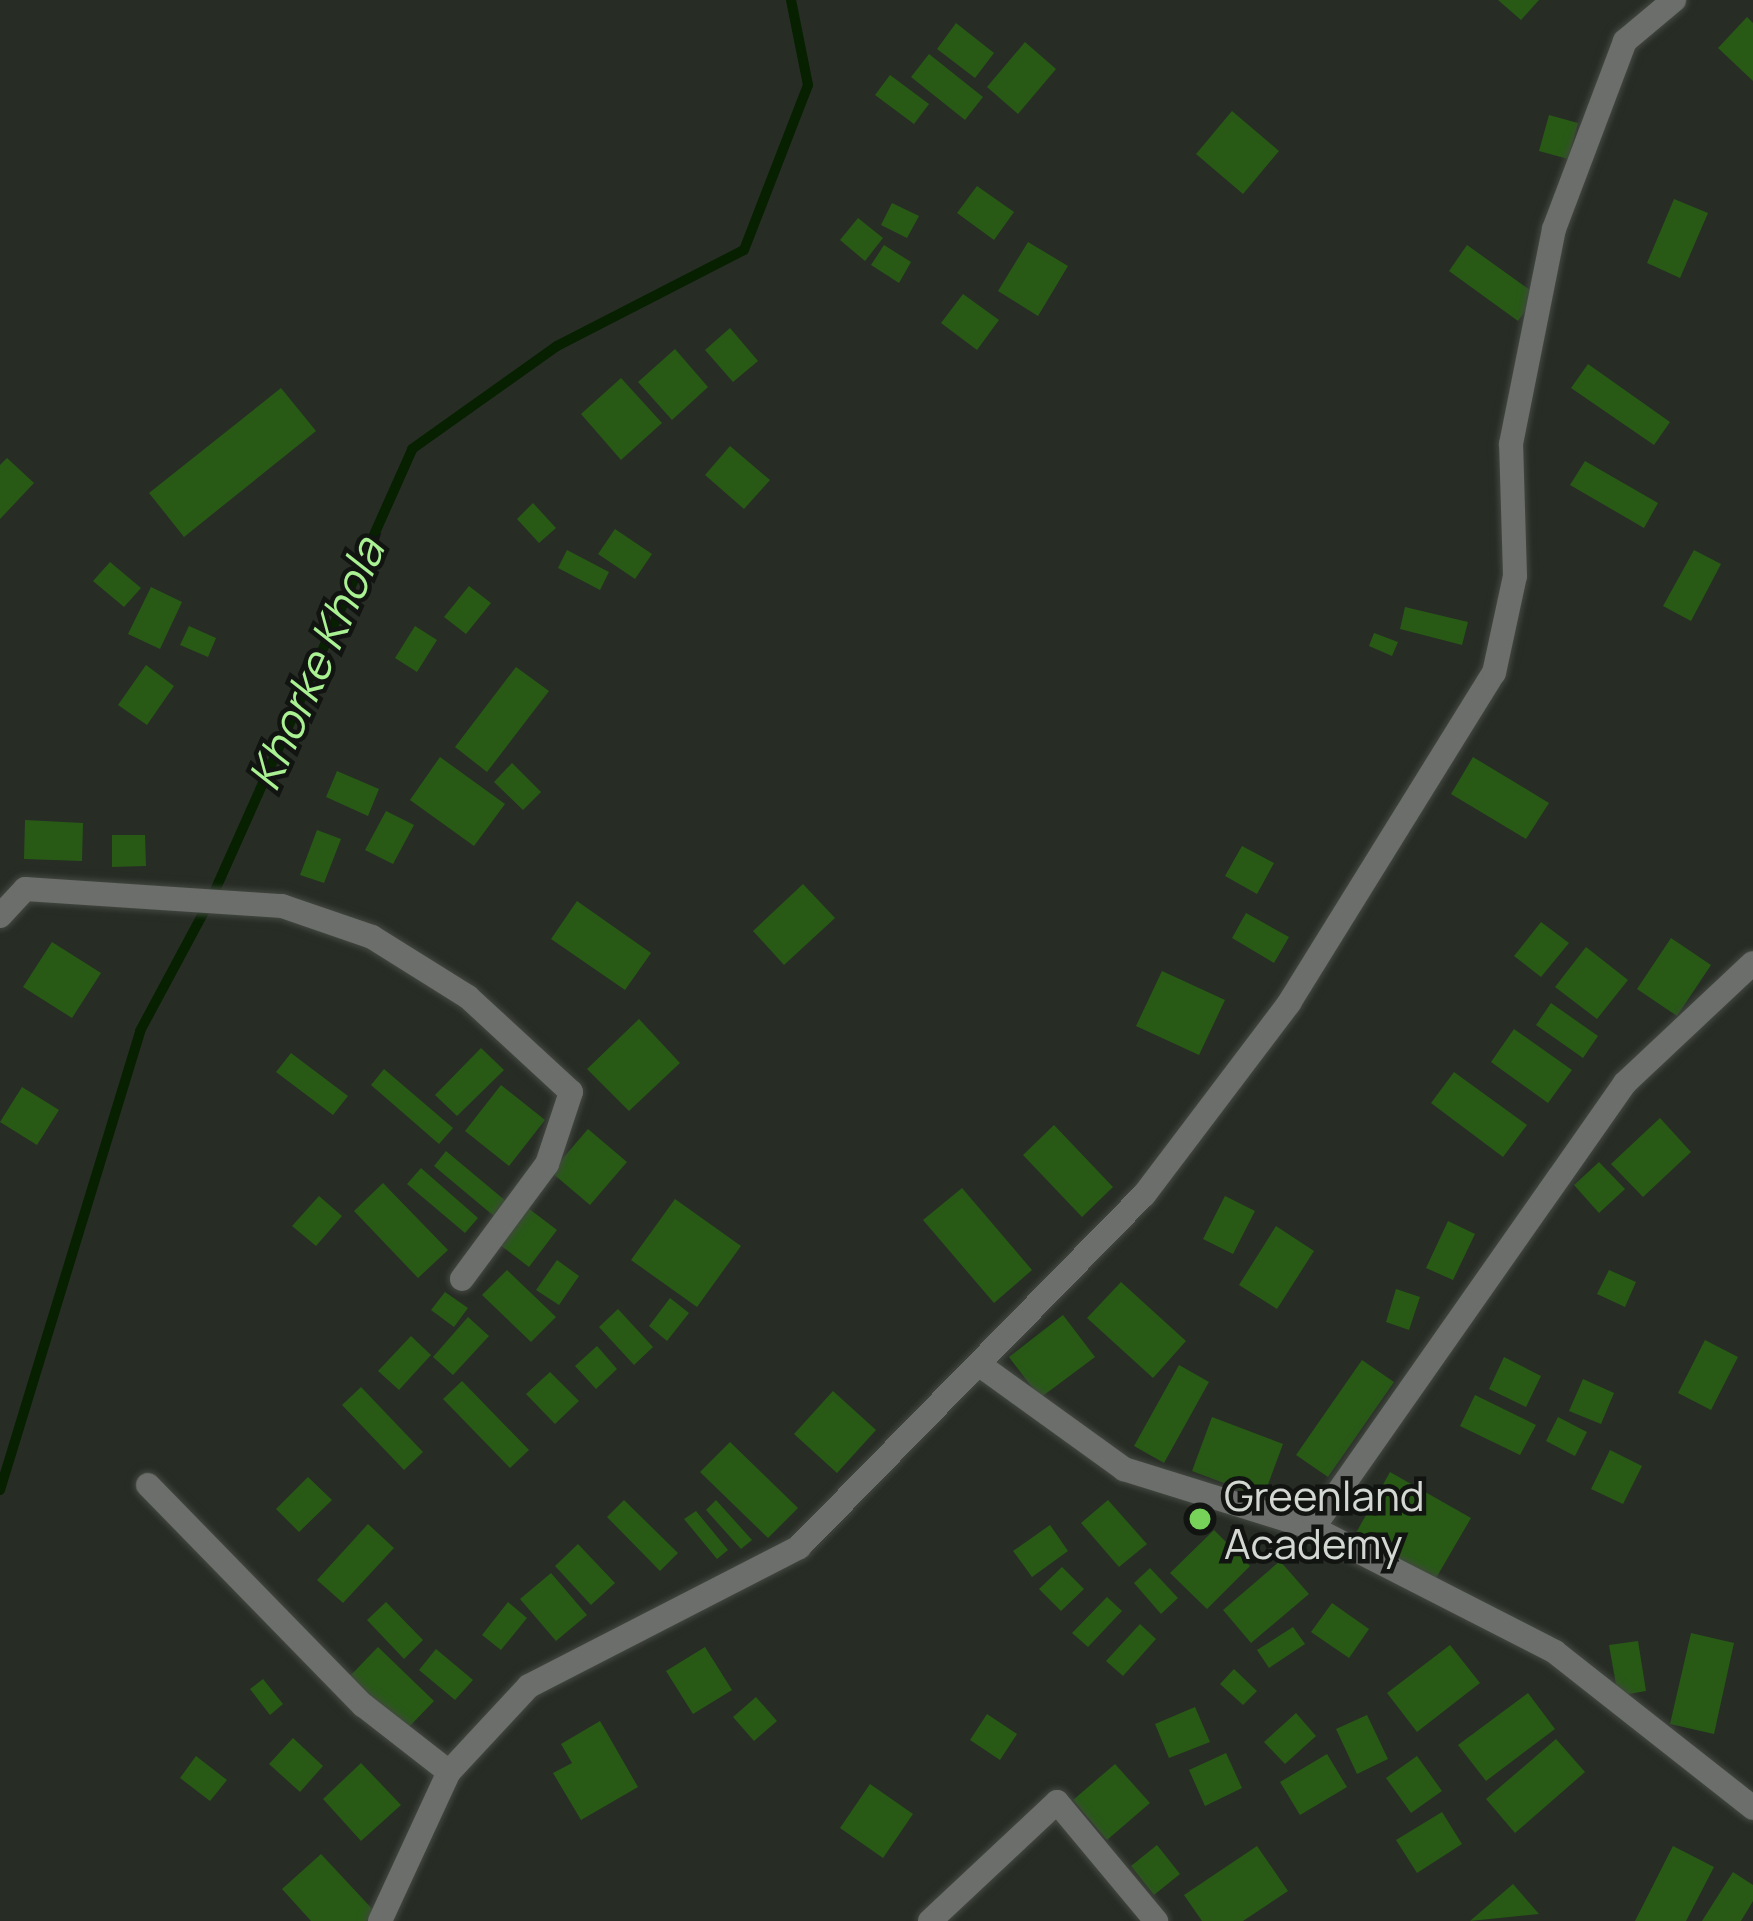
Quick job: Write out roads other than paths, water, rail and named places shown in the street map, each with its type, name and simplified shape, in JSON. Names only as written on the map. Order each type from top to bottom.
[{"type":"street","points":[[380,1921],[449,1772],[529,1686],[799,1547],[984,1368],[1144,1195],[1289,1003],[1494,673],[1515,576],[1511,444],[1554,229],[1625,41],[1674,0]]},
{"type":"street","points":[[0,916],[26,890],[282,906],[372,937],[467,997],[571,1092],[547,1164],[462,1279]]},
{"type":"street","points":[[1313,1528],[1624,1083],[1753,964]]},
{"type":"street","points":[[984,1368],[1124,1469],[1313,1528],[1555,1652],[1753,1808]]},
{"type":"street","points":[[148,1485],[363,1706],[449,1772]]},
{"type":"street","points":[[930,1921],[1057,1802],[1156,1921]]},
{"type":"waterway","name":"Khorke Khola","points":[[0,1490],[140,1031],[212,897],[412,449],[557,346],[744,250],[808,85],[791,0]]},
{"type":"place","name":"Greenland Academy","points":[[1200,1519]]}]
